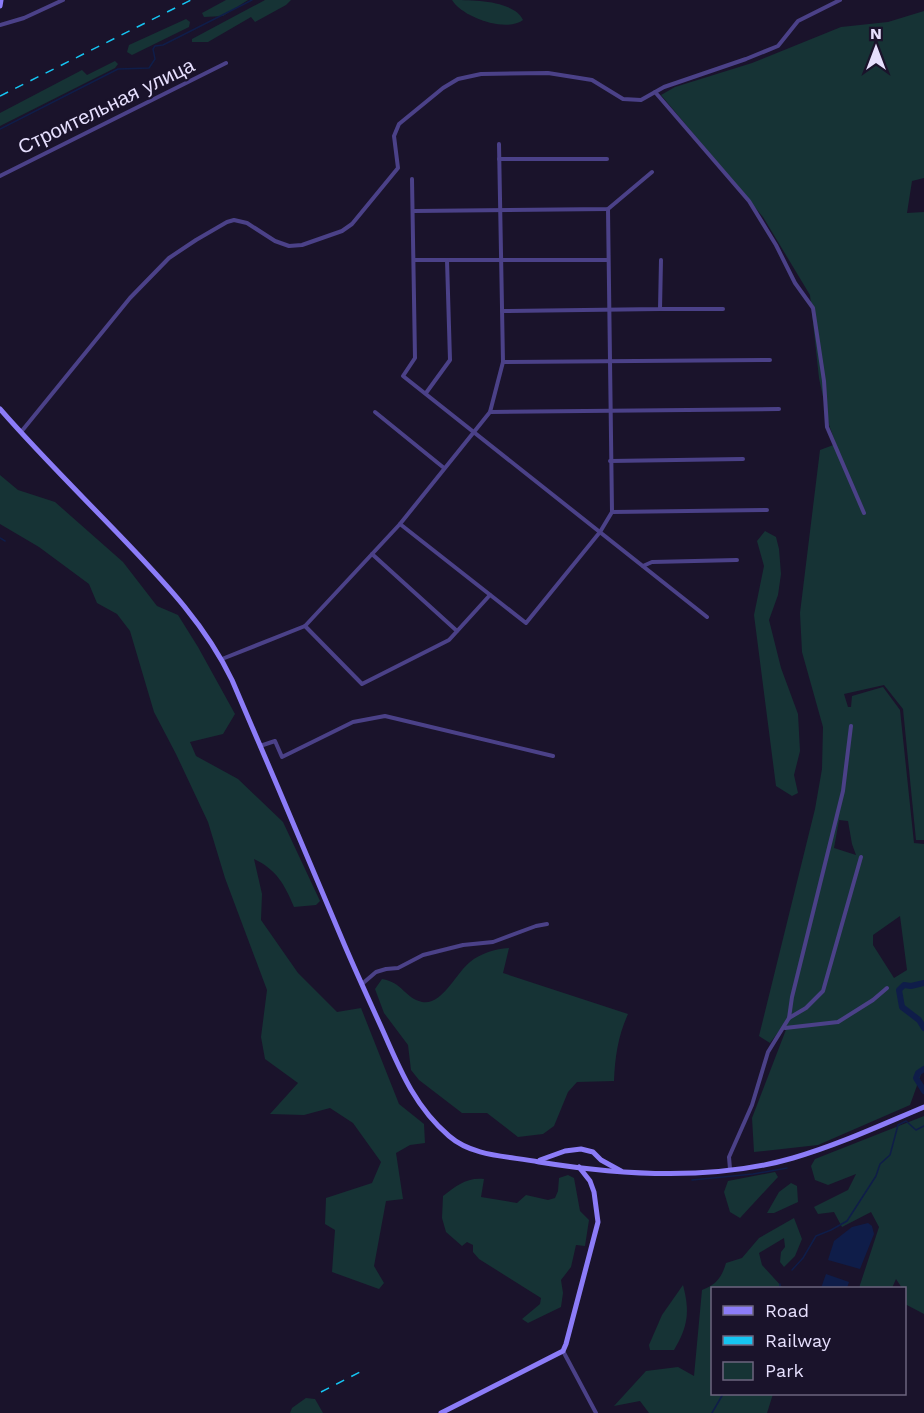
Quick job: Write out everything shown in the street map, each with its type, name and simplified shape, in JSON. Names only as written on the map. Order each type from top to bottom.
[{"type":"main road","points":[[0,6],[1,0]]},
{"type":"main road","points":[[0,409],[183,603],[212,641],[222,659],[407,1086],[426,1113],[449,1136],[470,1149],[558,1165],[660,1173],[730,1170],[761,1166],[816,1151],[924,1107]]},
{"type":"main road","points":[[536,1161],[577,1148],[592,1152],[621,1171]]},
{"type":"main road","points":[[554,1156],[554,1161],[558,1165]]},
{"type":"main road","points":[[441,1413],[563,1351],[597,1222],[596,1202],[590,1174],[601,1167],[601,1160]]},
{"type":"main road","points":[[579,1167],[590,1181]]},
{"type":"street","points":[[0,25],[24,18],[63,0]]},
{"type":"street","points":[[21,432],[130,298],[169,258],[196,240],[234,220],[247,223],[275,241],[289,246],[302,245],[348,228],[398,168],[394,136],[399,124],[451,83],[474,74],[538,72],[592,80],[625,100],[641,100],[675,83],[778,46],[798,21],[840,0]]},
{"type":"street","name":"Строительная улица","points":[[0,176],[226,63]]},
{"type":"street","points":[[656,92],[749,201],[776,245],[795,283],[813,308],[824,381],[827,427],[864,513]]},
{"type":"street","points":[[222,659],[305,626],[400,524],[489,412],[503,362],[499,144]]},
{"type":"street","points":[[499,159],[607,159]]},
{"type":"street","points":[[414,211],[608,209],[652,172]]},
{"type":"street","points":[[412,179],[416,358],[404,376],[707,617]]},
{"type":"street","points":[[400,524],[526,623],[600,532],[612,512],[608,209]]},
{"type":"street","points":[[415,260],[607,260]]},
{"type":"street","points":[[426,393],[450,360],[447,260]]},
{"type":"street","points":[[660,309],[661,260]]},
{"type":"street","points":[[502,310],[723,309]]},
{"type":"street","points":[[503,362],[770,360]]},
{"type":"street","points":[[489,412],[779,409]]},
{"type":"street","points":[[375,412],[444,468]]},
{"type":"street","points":[[610,461],[743,459]]},
{"type":"street","points":[[612,512],[767,510]]},
{"type":"street","points":[[372,554],[457,631]]},
{"type":"street","points":[[643,566],[652,562],[737,560]]},
{"type":"street","points":[[305,626],[362,684],[449,640],[490,595]]},
{"type":"street","points":[[260,746],[275,741],[282,757],[353,722],[385,716],[553,756]]},
{"type":"street","points":[[730,1170],[729,1157],[752,1105],[768,1052],[789,1018],[792,997],[843,791],[851,726]]},
{"type":"street","points":[[789,1018],[806,1008],[824,991],[861,857]]},
{"type":"street","points":[[362,984],[376,972],[398,968],[423,955],[463,945],[493,942],[547,924]]},
{"type":"street","points":[[784,1028],[837,1022],[873,1000],[887,988]]},
{"type":"street","points":[[563,1351],[596,1413]]},
{"type":"green space","points":[[226,0],[248,0],[223,16],[204,17],[202,13]]},
{"type":"green space","points":[[265,0],[291,0],[255,22],[251,17],[208,42],[192,42],[192,39]]},
{"type":"green space","points":[[452,0],[491,2],[502,5],[518,13],[523,20],[506,25],[485,21],[465,12]]},
{"type":"green space","points":[[924,11],[924,178],[912,181],[907,213],[924,212],[924,840],[916,840],[903,709],[884,685],[844,694],[848,707],[851,707],[852,696],[883,687],[900,710],[914,843],[924,844],[924,1066],[910,1105],[818,1145],[754,1152],[752,1118],[787,1027],[783,1026],[770,1043],[759,1036],[815,809],[822,769],[823,727],[802,652],[800,613],[820,450],[836,444],[829,425],[819,378],[810,295],[763,217],[661,95],[675,87],[752,63],[841,27],[888,22]],"holes":[[[839,820],[848,821],[856,855],[834,848]],[[900,916],[907,970],[894,978],[873,945],[873,935]]]},
{"type":"green space","points":[[186,19],[190,22],[189,27],[132,55],[127,52],[129,45]]},
{"type":"green space","points":[[115,61],[118,64],[115,68],[0,126],[0,113],[82,70],[87,75]]},
{"type":"green space","points":[[0,475],[18,490],[55,502],[123,562],[157,606],[178,615],[235,714],[223,734],[190,742],[196,756],[238,779],[283,822],[320,901],[316,905],[294,907],[279,878],[254,859],[262,894],[261,920],[298,973],[337,1012],[361,1008],[399,1104],[424,1124],[425,1143],[410,1145],[396,1153],[403,1199],[386,1201],[374,1266],[384,1283],[379,1289],[332,1272],[335,1230],[325,1224],[326,1198],[372,1183],[381,1162],[353,1123],[330,1108],[304,1115],[270,1114],[298,1083],[265,1059],[261,1037],[267,990],[225,878],[208,822],[154,712],[130,631],[117,614],[97,603],[89,584],[39,547],[0,524]]},
{"type":"green space","points":[[765,531],[776,537],[781,574],[778,595],[769,620],[781,668],[798,714],[800,751],[794,775],[798,793],[792,796],[776,786],[754,615],[764,566],[757,541]]},
{"type":"green space","points":[[509,948],[503,973],[628,1014],[618,1047],[614,1081],[577,1082],[568,1092],[554,1126],[543,1134],[518,1137],[487,1113],[462,1113],[419,1080],[411,1070],[408,1045],[384,1013],[375,989],[382,979],[394,983],[416,1000],[429,1002],[442,994],[474,959],[488,952]]},
{"type":"green space","points":[[924,1116],[924,1314],[906,1305],[906,1287],[901,1287],[896,1279],[892,1287],[859,1287],[879,1227],[871,1212],[842,1227],[834,1212],[818,1214],[814,1207],[848,1190],[856,1174],[828,1185],[815,1180],[811,1166],[815,1159]]},
{"type":"green space","points":[[775,1172],[778,1177],[740,1218],[730,1212],[724,1192],[728,1181]]},
{"type":"green space","points":[[568,1175],[574,1178],[580,1211],[589,1220],[585,1246],[576,1245],[571,1267],[561,1280],[563,1293],[561,1307],[528,1323],[522,1319],[540,1304],[541,1298],[479,1259],[473,1252],[473,1245],[467,1242],[462,1246],[446,1232],[442,1218],[443,1196],[462,1183],[472,1179],[484,1179],[481,1197],[517,1203],[526,1195],[548,1200],[555,1198],[559,1178]]},
{"type":"green space","points":[[791,1183],[797,1186],[798,1202],[774,1213],[767,1213],[779,1192]]},
{"type":"green space","points":[[794,1218],[802,1239],[795,1256],[784,1267],[780,1262],[781,1252],[785,1247],[784,1238],[759,1253],[762,1265],[782,1287],[711,1287],[711,1395],[773,1395],[767,1413],[649,1413],[640,1401],[614,1406],[646,1371],[678,1367],[694,1376],[702,1290],[718,1280],[726,1263],[742,1258],[759,1238]]},
{"type":"green space","points":[[683,1285],[687,1311],[685,1326],[679,1341],[674,1350],[650,1350],[649,1345],[662,1315]]},
{"type":"green space","points":[[306,1398],[315,1399],[323,1413],[290,1413],[292,1408]]},
{"type":"water","points":[[868,1223],[872,1226],[874,1234],[860,1269],[828,1260],[834,1241],[852,1227]]},
{"type":"water","points":[[826,1274],[849,1282],[847,1287],[821,1287]]},
{"type":"waterway","points":[[0,129],[118,69],[149,68],[155,59],[153,49],[155,46],[163,45],[252,0]]},
{"type":"waterway","points":[[0,538],[5,541]]},
{"type":"waterway","points":[[924,983],[904,985],[899,990],[902,1007],[919,1020],[924,1028]]},
{"type":"waterway","points":[[924,1069],[918,1073],[916,1078],[924,1091]]},
{"type":"waterway","points":[[792,1270],[803,1258],[816,1236],[847,1221],[876,1176],[880,1164],[890,1155],[898,1125],[906,1121],[916,1130],[924,1126]]},
{"type":"waterway","points":[[692,1180],[787,1168]]},
{"type":"waterway","points":[[712,1413],[722,1395]]},
{"type":"railway","points":[[0,96],[191,0]]},
{"type":"railway","points":[[321,1392],[362,1371]]}]
